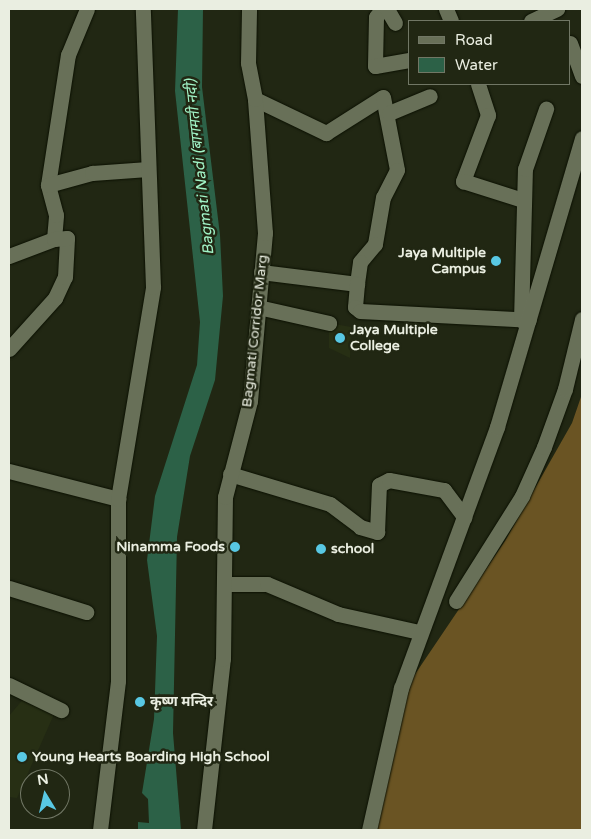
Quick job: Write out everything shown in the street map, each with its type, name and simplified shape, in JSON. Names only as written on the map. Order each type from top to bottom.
[{"type":"street","points":[[54,239],[56,214],[48,185],[68,56],[87,9]]},
{"type":"street","points":[[100,830],[118,680],[118,499],[153,287],[143,9]]},
{"type":"street","name":"Bagmati Corridor Marg","points":[[204,830],[222,669],[226,584],[223,520],[230,474],[250,402],[265,233],[255,98],[248,63],[248,9]]},
{"type":"street","points":[[382,9],[376,17],[375,66],[408,60]]},
{"type":"street","points":[[387,9],[395,23]]},
{"type":"street","points":[[534,20],[559,14]]},
{"type":"street","points":[[571,47],[576,68]]},
{"type":"street","points":[[478,85],[488,115],[463,181],[523,200]]},
{"type":"street","points":[[389,113],[430,96]]},
{"type":"street","points":[[255,98],[326,133],[383,97],[389,113],[397,170],[383,197],[375,244],[360,262],[355,306],[360,311],[525,320]]},
{"type":"street","points":[[525,320],[523,200],[525,169],[546,109]]},
{"type":"street","points":[[369,830],[389,733],[420,632],[464,517],[582,138]]},
{"type":"street","points":[[48,185],[92,174],[148,169]]},
{"type":"street","points":[[9,256],[54,239],[67,238],[65,277],[55,298],[9,349]]},
{"type":"street","points":[[261,272],[357,284]]},
{"type":"street","points":[[258,307],[329,323]]},
{"type":"street","points":[[456,601],[522,496],[540,456],[565,389],[582,319]]},
{"type":"street","points":[[9,471],[118,499]]},
{"type":"street","points":[[230,474],[330,504],[360,527],[377,532],[379,485],[389,480],[444,490],[464,517]]},
{"type":"street","points":[[226,584],[267,584],[338,614],[420,632]]},
{"type":"street","points":[[9,588],[86,612]]},
{"type":"street","points":[[9,684],[61,710]]},
{"type":"shaded area","name":"Jaya Multiple College","points":[[329,323],[351,327],[350,358],[329,348]]},
{"type":"shaded area","points":[[582,394],[582,830],[373,830],[405,689],[505,541],[572,423]]},
{"type":"shaded area","name":"Young Hearts Boarding High School","points":[[25,697],[55,712],[30,769],[20,769],[20,791],[17,798],[9,797],[9,716]]},
{"type":"water","name":"Bagmati Nadi (बागमती नदी)","points":[[178,9],[203,9],[202,87],[220,235],[223,296],[215,380],[190,456],[177,537],[173,733],[181,830],[138,830],[138,822],[149,823],[148,799],[142,793],[154,719],[157,636],[147,560],[155,496],[197,365],[200,322],[175,91]]},
{"type":"place","name":"Jaya Multiple Campus","points":[[496,261]]},
{"type":"place","name":"Jaya Multiple College","points":[[340,338]]},
{"type":"place","name":"Ninamma Foods","points":[[235,547]]},
{"type":"place","name":"school","points":[[321,549]]},
{"type":"place","name":"कृष्ण मन्दिर","points":[[140,702]]},
{"type":"place","name":"Young Hearts Boarding High School","points":[[22,757]]}]
